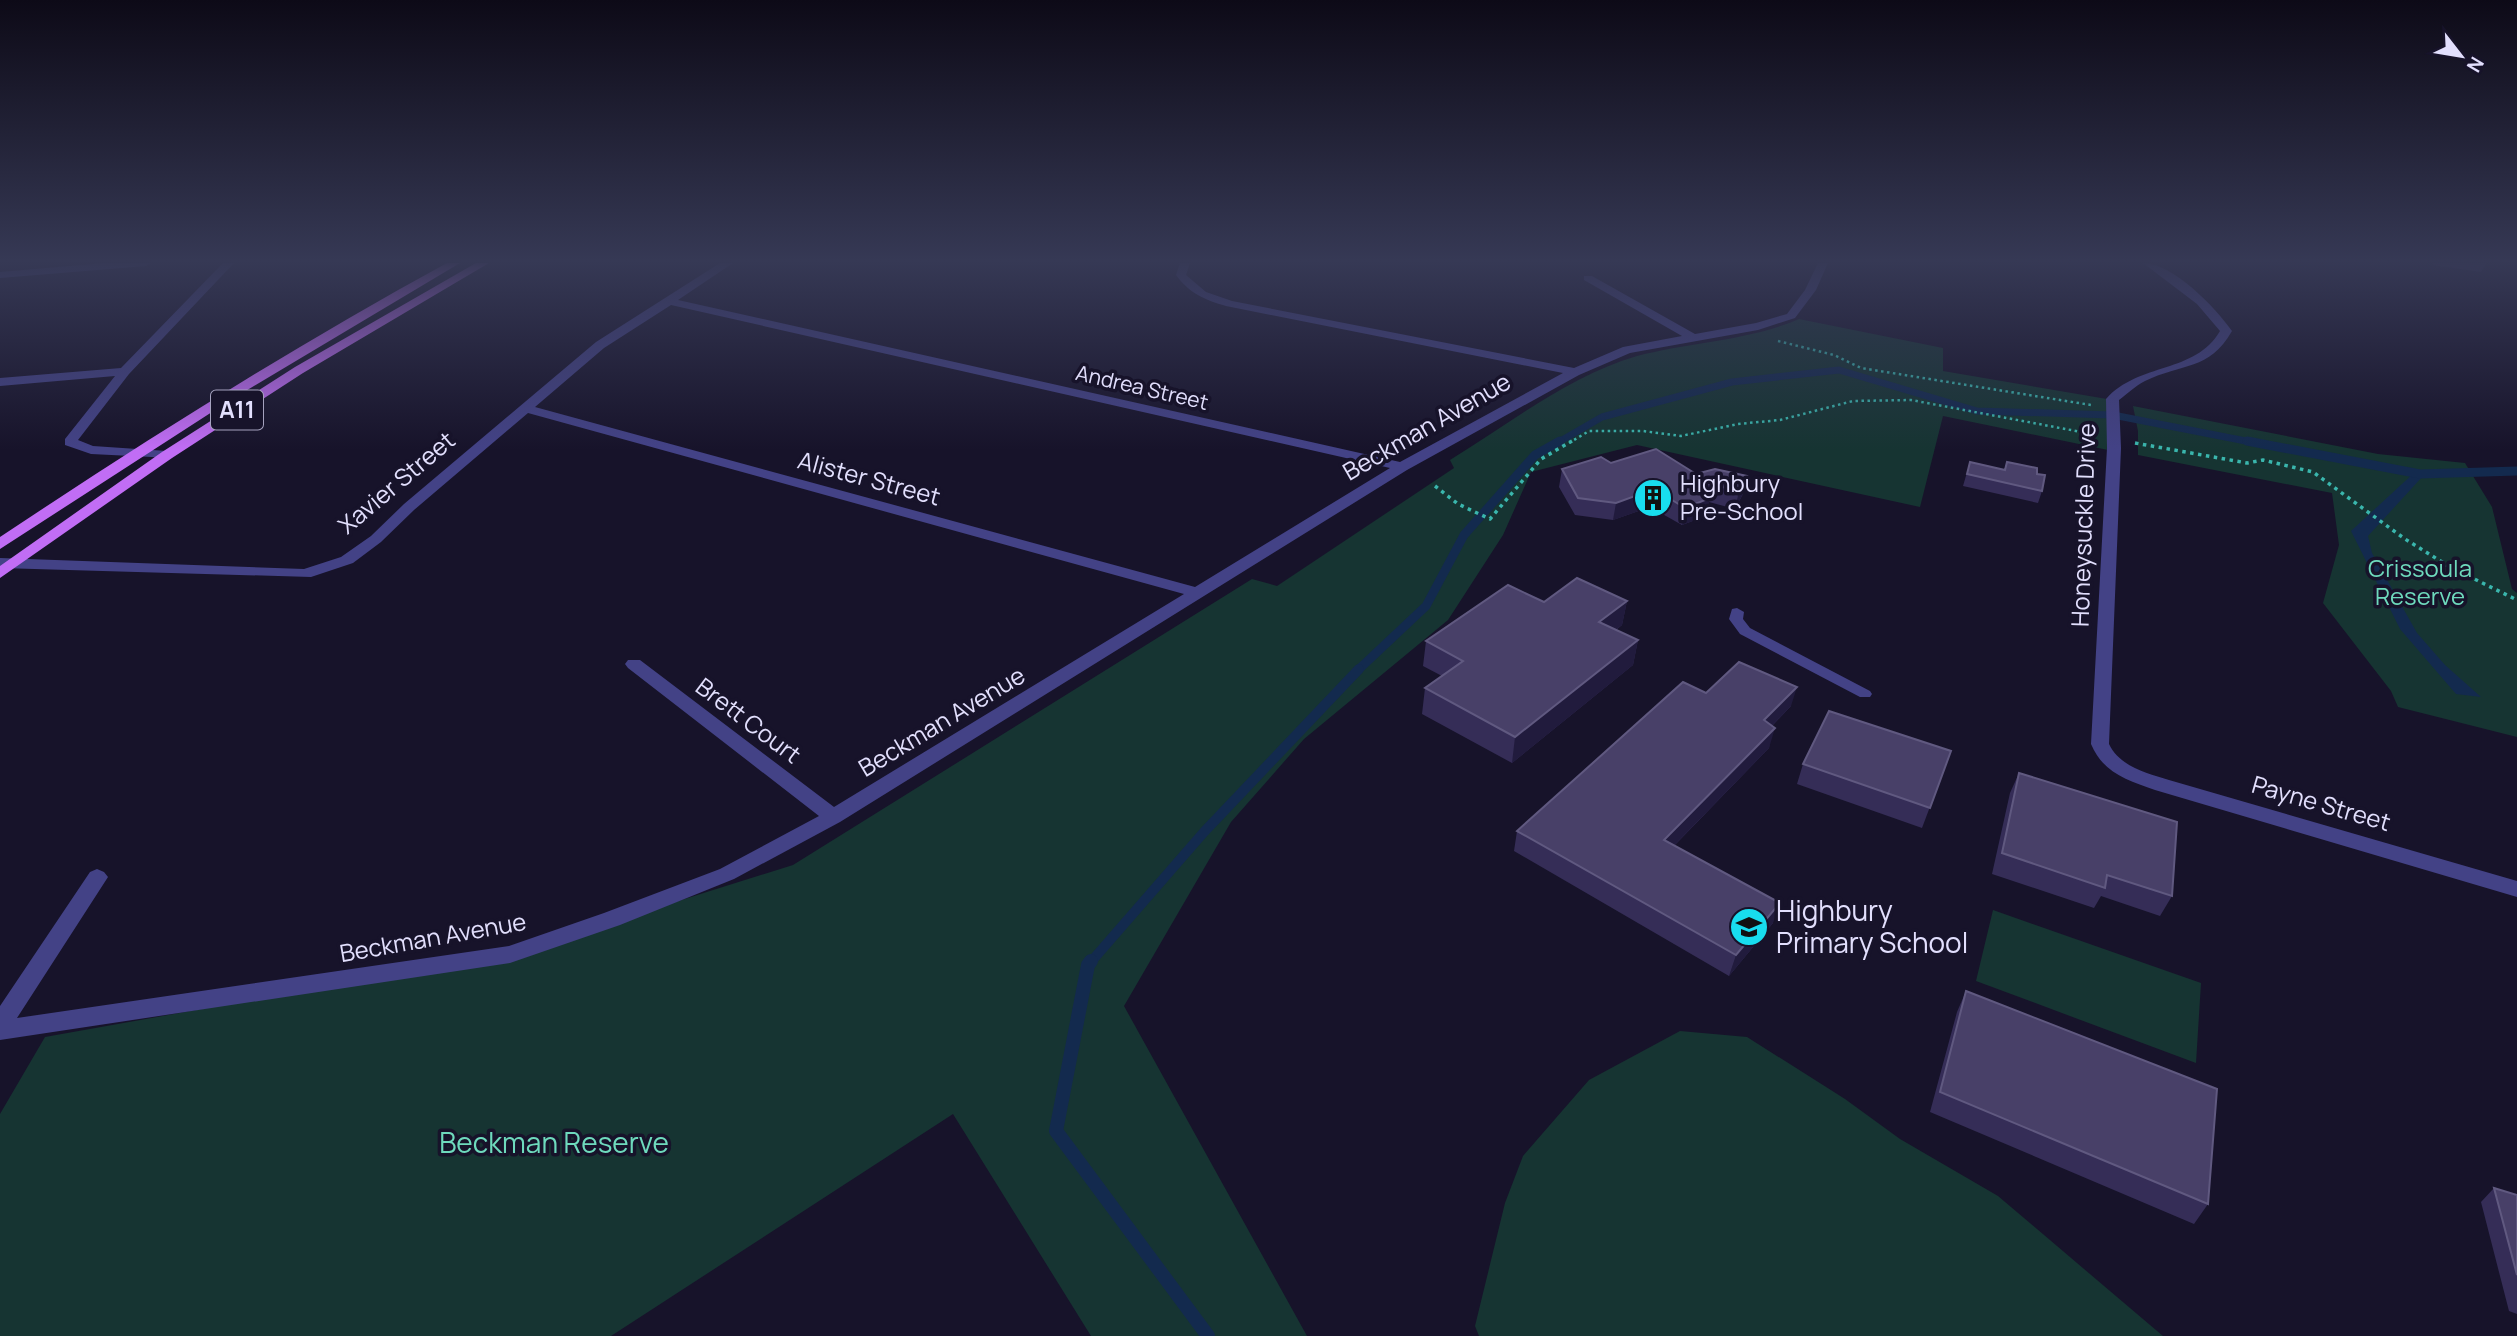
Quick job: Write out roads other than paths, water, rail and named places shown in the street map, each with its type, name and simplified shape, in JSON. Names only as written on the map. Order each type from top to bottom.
[{"type":"main road","name":"A11","points":[[0,544],[136,453],[347,325]]},
{"type":"main road","name":"A11","points":[[0,573],[6,563],[167,455],[299,370],[376,325]]},
{"type":"street","points":[[167,455],[92,450],[70,442],[125,371],[169,325]]},
{"type":"street","name":"Xavier Street","points":[[6,563],[305,574],[347,560],[376,539],[600,345],[631,325]]},
{"type":"street","name":"Andrea Street","points":[[777,325],[1402,467]]},
{"type":"street","points":[[1338,325],[1575,372]]},
{"type":"street","points":[[1671,325],[1692,337]]},
{"type":"street","name":"Beckman Avenue","points":[[0,1031],[510,954],[612,919],[727,874],[833,817],[1402,467],[1575,372],[1627,350],[1752,325]]},
{"type":"street","name":"Honeysuckle Drive","points":[[2111,765],[2103,755],[2100,744],[2114,439],[2112,399],[2141,378],[2202,359],[2219,346],[2226,331],[2223,325]]},
{"type":"street","points":[[0,382],[125,371]]},
{"type":"street","name":"Alister Street","points":[[526,408],[1199,593]]},
{"type":"street","name":"Brett Court","points":[[634,664],[833,817]]},
{"type":"street","name":"Payne Street","points":[[2111,765],[2162,785],[2517,889]]},
{"type":"street","points":[[4,1013],[97,877]]},
{"type":"lane","points":[[1737,611],[1736,619],[1745,631],[1865,694]]},
{"type":"water","points":[[2415,472],[2423,476],[2368,536],[2372,553],[2417,633],[2445,665],[2481,697],[2456,694],[2400,629],[2351,531]]},
{"type":"waterway","points":[[1557,443],[1602,417],[1732,382],[1839,370],[1977,411],[2113,415],[2256,443]]},
{"type":"waterway","points":[[1358,670],[1426,606],[1464,535],[1535,455],[1560,441]]},
{"type":"waterway","points":[[2247,441],[2420,474],[2517,471]]},
{"type":"waterway","points":[[1090,963],[1204,832],[1358,670]]},
{"type":"waterway","points":[[1091,961],[1088,965],[1056,1131],[1208,1336]]},
{"type":"place","name":"Highbury Pre-School","points":[[1653,498]]},
{"type":"place","name":"Highbury Primary School","points":[[1749,927]]},
{"type":"park label","name":"Crissoula Reserve","points":[[2420,583]]},
{"type":"park label","name":"Beckman Reserve","points":[[554,1143]]}]
